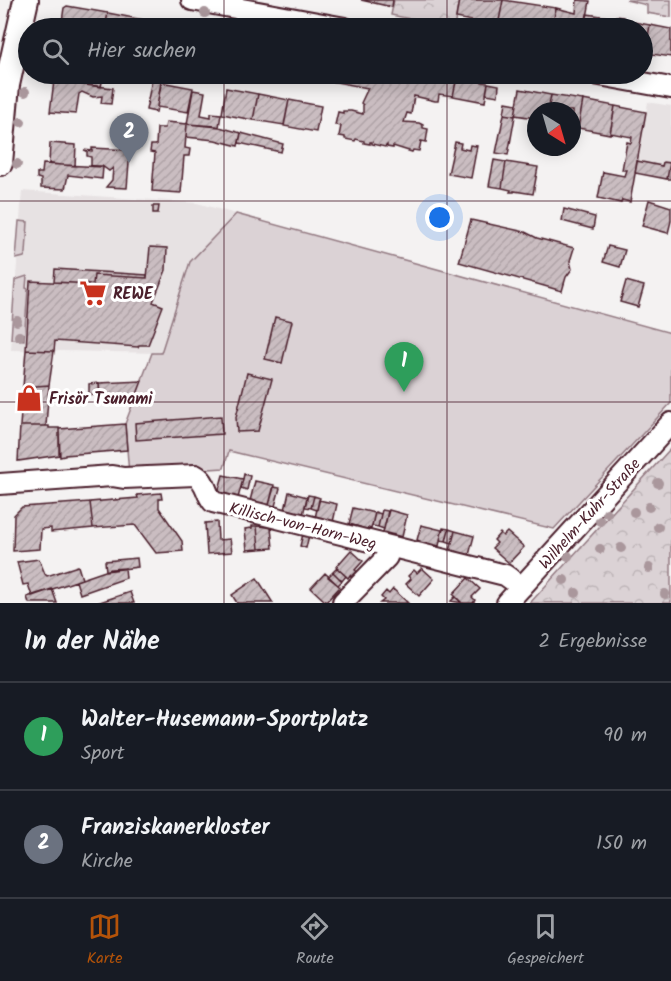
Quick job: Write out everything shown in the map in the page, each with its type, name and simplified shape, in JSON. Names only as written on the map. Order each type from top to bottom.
[{"type":"main road","points":[[22,18],[27,0]]},
{"type":"main road","points":[[0,163],[4,84],[18,33]]},
{"type":"street","points":[[192,0],[290,18]]},
{"type":"street","points":[[649,84],[671,88]]},
{"type":"street","name":"Wilhelm-Kuhr-Straße","points":[[507,603],[671,423]]},
{"type":"street","name":"Killisch-von-Horn-Weg","points":[[0,484],[112,476],[124,478],[195,475],[205,483],[207,496],[213,502],[505,575],[522,587]]},
{"type":"street","name":"Killisch-von-Horn-Weg","points":[[343,602],[387,557],[390,547]]},
{"type":"shaded area","points":[[648,102],[671,106],[671,179],[635,173]]},
{"type":"shaded area","points":[[22,191],[197,203],[236,214],[190,262],[161,353],[11,350]]},
{"type":"green space","points":[[394,0],[459,0],[456,18],[406,18],[391,15]]},
{"type":"green space","points":[[626,0],[671,0],[671,17],[647,13],[647,5]]},
{"type":"green space","points":[[236,214],[671,333],[671,403],[554,529],[229,451],[224,468],[129,474],[125,424],[152,353],[161,353],[190,262]]},
{"type":"green space","points":[[19,221],[28,222],[26,253],[24,257],[16,259]]},
{"type":"green space","points":[[27,276],[24,340],[11,339],[15,280]]},
{"type":"green space","points":[[671,448],[671,603],[530,603]]},
{"type":"building","points":[[361,0],[393,0],[392,7]]},
{"type":"building","points":[[459,0],[503,0],[500,18],[456,18]]},
{"type":"building","points":[[503,0],[556,8],[554,18],[500,18]]},
{"type":"building","points":[[577,0],[590,1],[587,18],[554,18],[556,8],[576,13]]},
{"type":"building","points":[[67,6],[108,13],[107,18],[62,18],[64,8]]},
{"type":"building","points":[[108,13],[134,18],[107,18]]},
{"type":"building","points":[[587,14],[615,18],[586,18]]},
{"type":"building","points":[[653,26],[671,29],[671,57],[653,54]]},
{"type":"building","points":[[54,84],[113,88],[111,104],[101,103],[102,96],[93,97],[82,92],[79,94],[76,114],[50,112]]},
{"type":"building","points":[[78,84],[102,84],[101,87]]},
{"type":"building","points":[[151,84],[161,84],[156,112],[146,110]]},
{"type":"building","points":[[161,84],[193,88],[188,112],[157,107]]},
{"type":"building","points":[[346,84],[456,84],[453,96],[439,94],[438,101],[414,96],[411,114],[407,113],[404,122],[419,123],[423,125],[423,128],[428,129],[426,142],[421,141],[419,151],[413,150],[412,152],[339,136],[341,126],[335,125],[338,112],[351,111],[363,114],[361,103],[368,88]]},
{"type":"building","points":[[456,84],[488,84],[485,102],[453,96]]},
{"type":"building","points":[[488,84],[499,85],[498,96],[486,94]]},
{"type":"building","points":[[226,88],[258,94],[253,120],[222,114]]},
{"type":"building","points":[[520,89],[551,95],[550,102],[527,102],[527,117],[515,115]]},
{"type":"building","points":[[193,90],[205,92],[201,115],[211,117],[211,113],[221,114],[219,127],[187,124]]},
{"type":"building","points":[[258,94],[289,100],[284,125],[253,120]]},
{"type":"building","points":[[551,95],[583,100],[581,111],[581,102],[550,102]]},
{"type":"building","points":[[289,100],[321,106],[316,132],[284,126]]},
{"type":"building","points":[[583,100],[615,106],[610,134],[581,129]]},
{"type":"building","points":[[506,102],[517,104],[515,116],[504,114]]},
{"type":"building","points":[[615,106],[646,112],[630,202],[622,200],[621,203],[598,198],[603,172],[624,176],[626,170],[622,170],[627,142],[631,143],[632,137],[610,133]]},
{"type":"building","points":[[504,114],[515,116],[508,155],[496,153]]},
{"type":"building","points":[[166,122],[187,124],[185,148],[190,149],[189,156],[184,156],[181,193],[152,191],[155,153],[150,152],[151,145],[156,145],[157,128],[165,128]]},
{"type":"building","points":[[187,124],[216,126],[241,133],[238,146],[215,140],[186,137]]},
{"type":"building","points":[[241,133],[283,144],[281,152],[239,143]]},
{"type":"building","points":[[455,142],[461,143],[460,148],[469,150],[470,145],[477,146],[471,178],[448,174]]},
{"type":"building","points":[[50,143],[76,145],[75,166],[49,164]]},
{"type":"building","points":[[92,148],[130,150],[127,188],[106,187],[112,180],[113,168],[109,171],[102,166],[91,166],[91,157],[87,156],[87,151],[84,150],[92,151]]},
{"type":"building","points":[[494,160],[506,162],[502,188],[489,186]]},
{"type":"building","points":[[637,161],[662,166],[663,162],[670,163],[667,179],[635,173]]},
{"type":"building","points":[[506,162],[538,167],[533,194],[510,192],[511,190],[502,188]]},
{"type":"building","points":[[670,163],[671,179],[667,179]]},
{"type":"building","points":[[43,164],[103,167],[102,179],[68,175],[65,189],[41,188],[41,179],[37,178],[37,173],[42,173]]},
{"type":"building","points":[[649,200],[671,207],[668,233],[642,226]]},
{"type":"building","points":[[153,206],[159,206],[158,213],[153,213]]},
{"type":"building","points":[[564,209],[595,217],[593,229],[562,221]]},
{"type":"building","points":[[471,220],[525,232],[537,238],[574,248],[570,261],[572,269],[566,277],[562,291],[459,262]]},
{"type":"building","points":[[608,246],[625,250],[620,267],[603,262]]},
{"type":"building","name":"REWE","points":[[150,247],[167,248],[166,270],[153,302],[163,306],[148,345],[138,347],[55,341],[54,351],[26,350],[30,281],[93,284],[94,275],[147,278]]},
{"type":"building","points":[[55,269],[147,275],[147,278],[94,275],[93,284],[54,282]]},
{"type":"building","points":[[626,281],[644,286],[638,307],[620,302]]},
{"type":"building","points":[[275,317],[292,321],[282,363],[265,359]]},
{"type":"building","points":[[26,350],[54,351],[49,385],[23,387]]},
{"type":"building","points":[[247,373],[272,379],[258,431],[237,432],[236,417]]},
{"type":"building","points":[[142,381],[134,402],[100,404],[99,383]]},
{"type":"building","points":[[99,383],[100,395],[89,395],[89,384]]},
{"type":"building","points":[[49,385],[46,426],[20,426],[23,387]]},
{"type":"building","points":[[221,416],[222,434],[136,440],[135,423]]},
{"type":"building","points":[[125,424],[127,450],[60,457],[59,429]]},
{"type":"building","points":[[20,426],[59,428],[59,455],[18,461]]},
{"type":"building","points":[[244,474],[250,476],[247,490],[241,488]]},
{"type":"building","points":[[223,475],[243,479],[238,498],[218,493]]},
{"type":"building","points":[[255,481],[274,485],[269,505],[250,501]]},
{"type":"building","points":[[274,487],[280,488],[275,506],[269,505]]},
{"type":"building","points":[[289,492],[307,497],[303,515],[285,510]]},
{"type":"building","points":[[161,493],[159,508],[182,541],[183,551],[156,553],[135,525],[93,528],[90,502],[138,498],[137,495]]},
{"type":"building","points":[[308,495],[314,496],[311,508],[305,507]]},
{"type":"building","points":[[314,496],[320,498],[317,510],[311,508]]},
{"type":"building","points":[[319,500],[337,504],[333,522],[315,518]]},
{"type":"building","points":[[90,502],[93,528],[51,532],[51,528],[41,529],[40,549],[13,551],[14,515],[22,507]]},
{"type":"building","points":[[353,508],[375,513],[371,529],[368,528],[367,533],[359,531],[360,527],[349,524]]},
{"type":"building","points":[[382,510],[388,511],[384,529],[378,527]]},
{"type":"building","points":[[389,510],[407,515],[402,537],[383,532]]},
{"type":"building","points":[[375,512],[381,514],[378,527],[372,526]]},
{"type":"building","points":[[217,522],[218,540],[230,539],[232,552],[207,554],[205,523]]},
{"type":"building","points":[[421,525],[442,530],[439,546],[427,543],[426,547],[419,546],[420,541],[417,540]]},
{"type":"building","points":[[252,526],[257,526],[259,549],[247,550],[245,529],[252,528]]},
{"type":"building","points":[[257,526],[271,527],[273,548],[259,549]]},
{"type":"building","points":[[443,528],[449,529],[446,541],[440,540]]},
{"type":"building","points":[[449,529],[455,531],[452,543],[446,541]]},
{"type":"building","points":[[455,531],[474,536],[469,555],[450,551]]},
{"type":"building","points":[[507,532],[524,547],[509,563],[492,548],[497,543],[494,540],[500,533],[503,536]]},
{"type":"building","points":[[303,534],[309,535],[306,548],[300,546]]},
{"type":"building","points":[[351,550],[363,561],[355,570],[359,573],[354,578],[350,575],[348,578],[336,567]]},
{"type":"building","points":[[137,558],[138,567],[106,571],[105,561]]},
{"type":"building","points":[[39,559],[47,576],[78,566],[82,579],[32,596],[28,584],[23,585],[17,562]]},
{"type":"building","points":[[125,568],[126,578],[80,594],[76,581],[111,569]]},
{"type":"building","points":[[337,568],[346,576],[342,581],[333,572]]},
{"type":"building","points":[[422,568],[434,579],[419,596],[406,584],[411,579],[408,576],[414,570],[417,573]]},
{"type":"building","points":[[333,572],[342,581],[338,585],[328,577]]},
{"type":"building","points":[[325,573],[340,587],[326,602],[311,588]]},
{"type":"building","points":[[257,578],[273,603],[237,603],[232,595]]},
{"type":"building","points":[[468,578],[480,589],[472,597],[475,600],[473,603],[462,603],[453,594]]},
{"type":"building","points":[[52,589],[57,603],[29,603],[27,597]]},
{"type":"building","points":[[393,589],[408,603],[380,603],[384,600],[381,597],[386,591],[389,594]]},
{"type":"building","points":[[130,592],[134,603],[97,603]]},
{"type":"building","points":[[455,597],[462,603],[451,601]]},
{"type":"place","name":"Franziskanerkloster","points":[[129,163]]},
{"type":"place","name":"REWE","points":[[93,293]]},
{"type":"place","name":"Walter-Husemann-Sportplatz","points":[[404,392]]},
{"type":"place","name":"Frisör Tsunami","points":[[29,398]]}]
